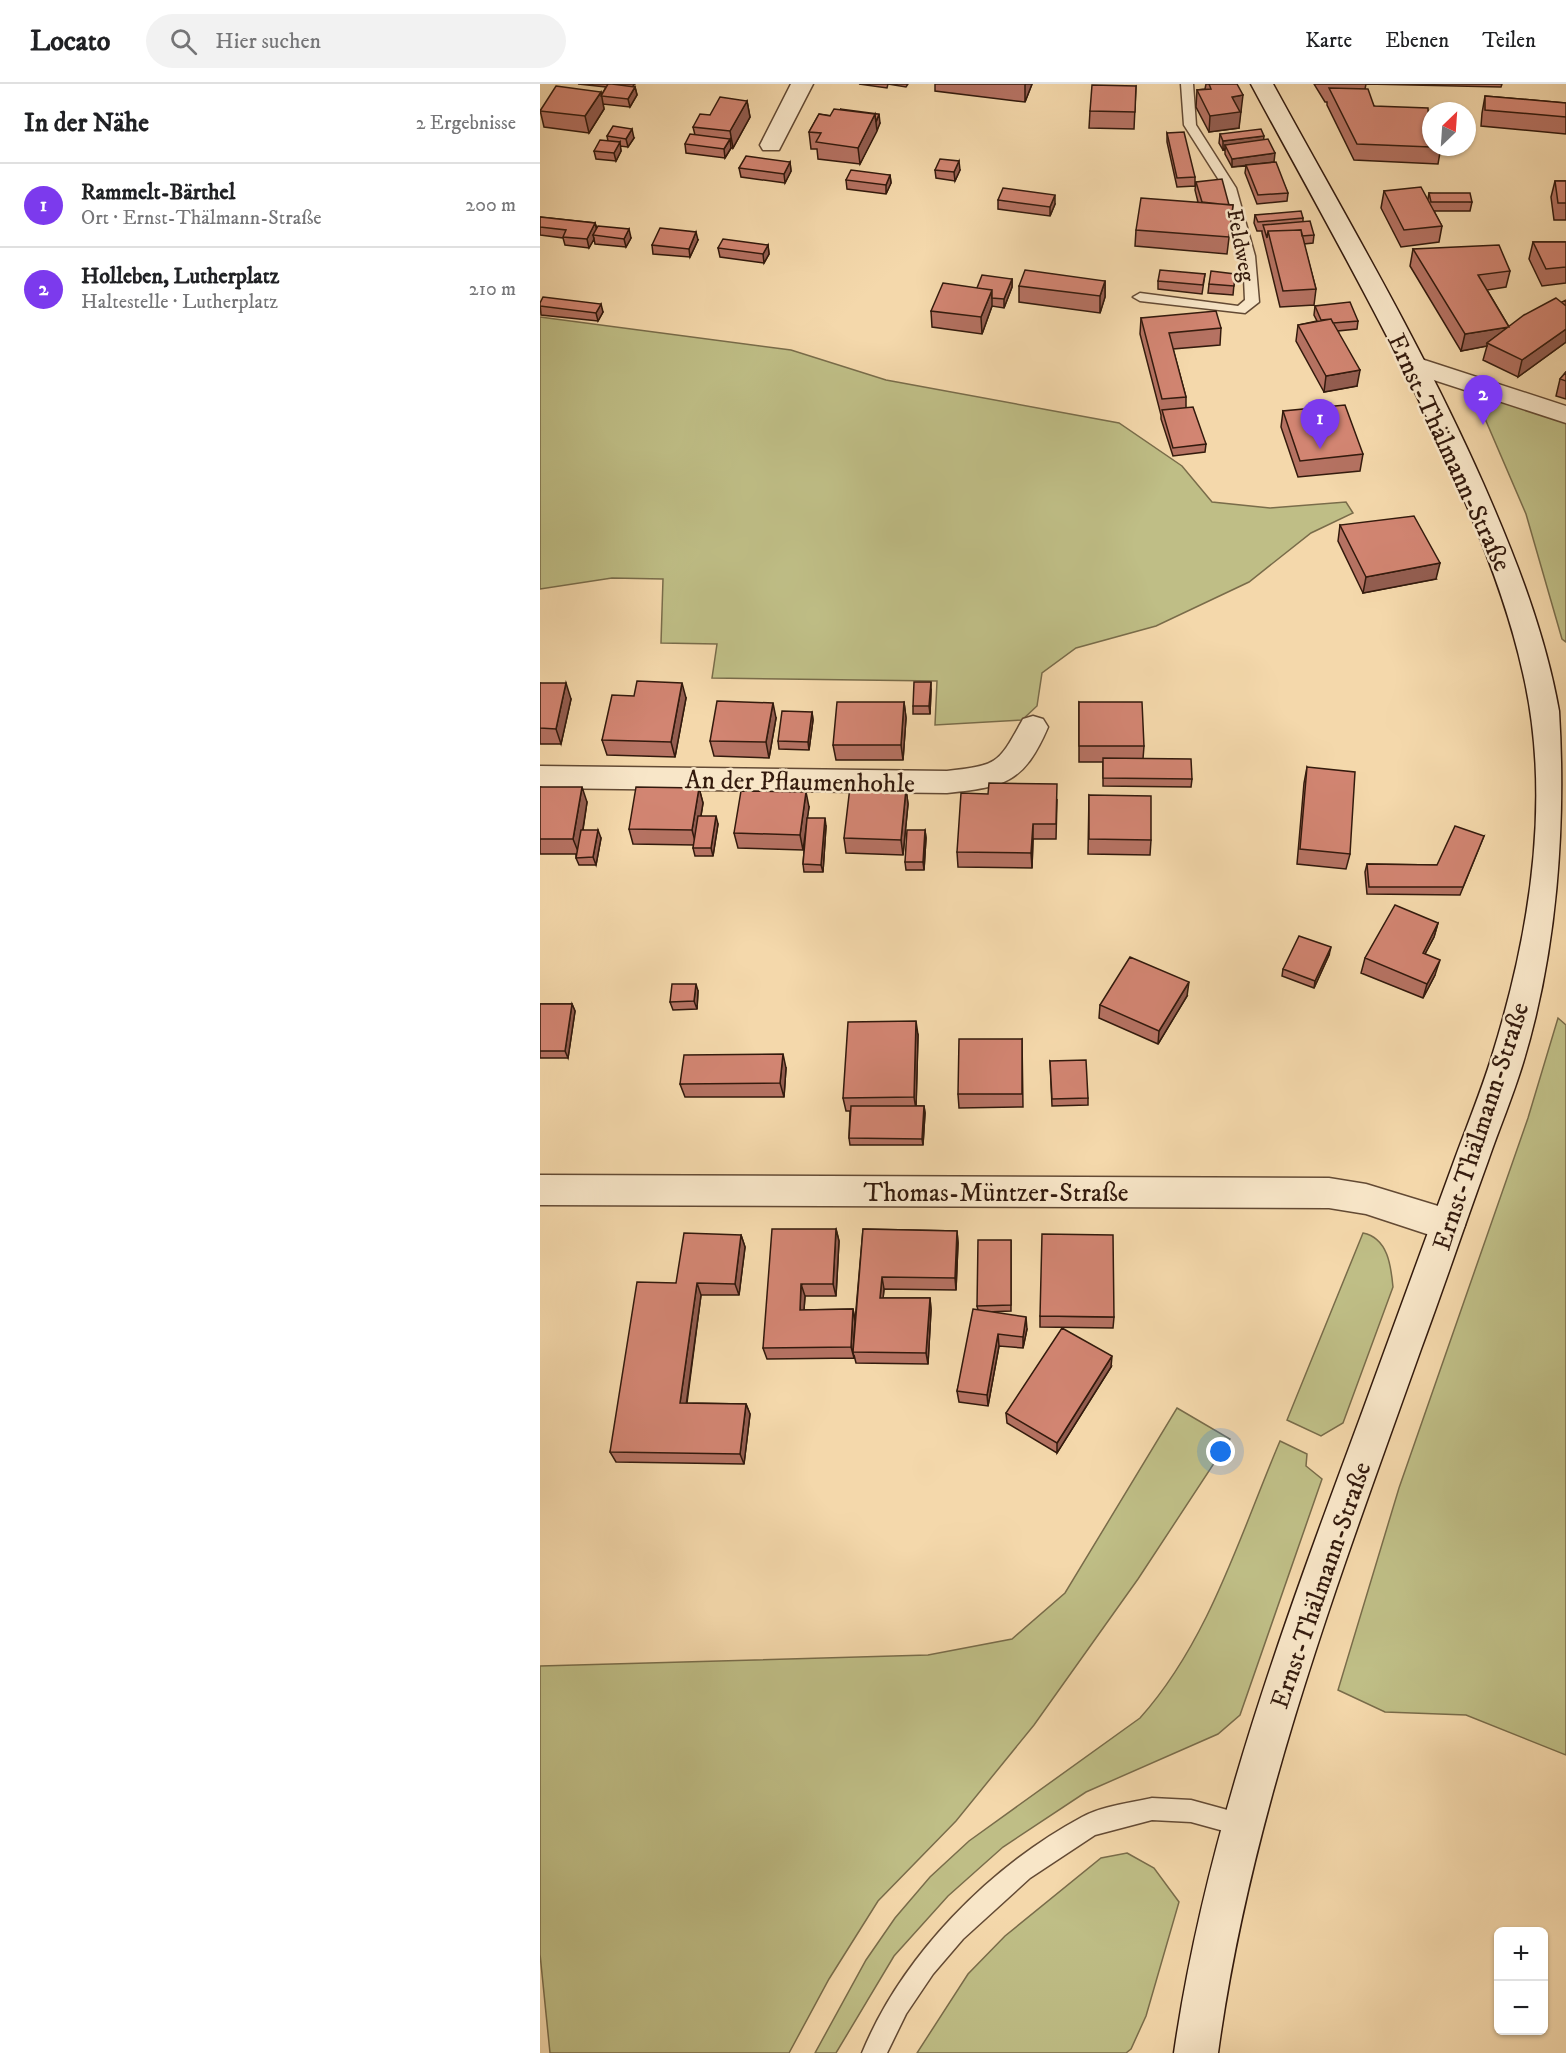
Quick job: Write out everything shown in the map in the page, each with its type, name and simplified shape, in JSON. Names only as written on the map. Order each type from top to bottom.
[{"type":"main road","points":[[771,145],[802,84]]},
{"type":"main road","name":"Ernst-Thälmann-Straße","points":[[1196,2053],[1203,1990],[1242,1825],[1279,1705],[1358,1473],[1511,1047],[1532,964],[1552,809],[1548,736],[1538,674],[1512,590],[1482,509],[1412,364],[1258,84]]},
{"type":"main road","points":[[1412,364],[1566,415]]},
{"type":"main road","name":"An der Pflaumenhohle","points":[[540,777],[959,781],[983,779],[1010,768],[1025,750],[1033,727]]},
{"type":"main road","name":"Thomas-Müntzer-Straße","points":[[540,1191],[1329,1193],[1366,1199],[1448,1226]]},
{"type":"lane","name":"Feldweg","points":[[1140,297],[1240,310],[1252,302],[1249,256],[1230,188],[1190,125],[1187,84]]},
{"type":"lane","points":[[874,2053],[898,2006],[925,1966],[955,1931],[1022,1870],[1090,1825],[1152,1809],[1191,1811],[1242,1825]]},
{"type":"shaded area","points":[[540,317],[791,350],[886,380],[1119,423],[1182,466],[1212,502],[1270,508],[1346,502],[1353,513],[1311,533],[1249,582],[1156,626],[1076,648],[1042,673],[1037,706],[1022,720],[935,725],[937,681],[712,678],[717,644],[661,643],[663,579],[612,578],[540,589]]},
{"type":"shaded area","points":[[1480,395],[1566,423],[1566,642],[1562,639],[1526,514],[1477,400]]},
{"type":"shaded area","points":[[1558,1018],[1566,1025],[1566,1755],[1466,1715],[1385,1712],[1338,1690],[1399,1488],[1528,1118]]},
{"type":"shaded area","points":[[1363,1233],[1378,1241],[1387,1254],[1393,1287],[1343,1423],[1321,1436],[1287,1420]]},
{"type":"shaded area","points":[[1177,1408],[1230,1439],[1138,1579],[1034,1725],[956,1821],[878,1901],[829,1979],[789,2053],[550,2053],[540,1954],[540,1666],[928,1655],[1012,1639],[1065,1593]]},
{"type":"shaded area","points":[[1280,1441],[1307,1454],[1306,1466],[1322,1479],[1240,1715],[1218,1734],[1086,1792],[1003,1847],[948,1896],[894,1956],[836,2053],[815,2053],[866,1960],[895,1918],[930,1877],[969,1841],[1140,1718],[1164,1688],[1204,1621],[1221,1586]]},
{"type":"shaded area","points":[[1127,1853],[1154,1868],[1179,1902],[1146,2016],[1131,2049],[1126,2053],[917,2053],[968,1974],[1005,1936],[1101,1858]]},
{"type":"building","points":[[608,84],[635,87],[628,99],[601,96]]},
{"type":"building","points":[[1209,84],[1237,84],[1243,95],[1232,97],[1240,112],[1210,116],[1197,90],[1211,89]]},
{"type":"building","points":[[1092,85],[1136,86],[1135,112],[1090,111]]},
{"type":"building","points":[[556,86],[601,92],[585,116],[540,111]]},
{"type":"building","points":[[1329,88],[1368,89],[1374,106],[1422,108],[1422,147],[1357,144]]},
{"type":"building","points":[[1485,96],[1566,103],[1566,117],[1485,110]]},
{"type":"building","points":[[720,97],[747,101],[730,131],[693,127],[700,114],[710,115]]},
{"type":"building","points":[[834,109],[875,114],[858,148],[816,142],[821,133],[809,132],[819,114],[830,116]]},
{"type":"building","points":[[840,109],[879,114],[876,122],[875,114]]},
{"type":"building","points":[[613,126],[632,129],[626,139],[607,136]]},
{"type":"building","points":[[1261,129],[1264,136],[1223,141],[1220,134]]},
{"type":"building","points":[[1184,132],[1195,177],[1177,178],[1167,133]]},
{"type":"building","points":[[690,134],[730,139],[724,149],[685,144]]},
{"type":"building","points":[[1268,139],[1275,153],[1232,159],[1225,145]]},
{"type":"building","points":[[600,140],[620,142],[614,153],[594,151]]},
{"type":"building","points":[[746,156],[790,162],[784,174],[739,168]]},
{"type":"building","points":[[940,159],[959,161],[954,172],[935,170]]},
{"type":"building","points":[[1276,162],[1288,193],[1258,195],[1246,165]]},
{"type":"building","points":[[851,170],[890,175],[886,185],[846,180]]},
{"type":"building","points":[[1222,179],[1229,205],[1202,202],[1196,182]]},
{"type":"building","points":[[1555,181],[1566,181],[1566,203],[1558,203]]},
{"type":"building","points":[[1421,187],[1442,226],[1404,230],[1384,191]]},
{"type":"building","points":[[1003,188],[1055,195],[1050,207],[998,200]]},
{"type":"building","points":[[1429,193],[1470,193],[1472,202],[1431,202]]},
{"type":"building","points":[[1141,198],[1233,205],[1229,237],[1136,230]]},
{"type":"building","points":[[1301,211],[1303,218],[1258,222],[1255,215]]},
{"type":"building","points":[[540,217],[595,223],[587,239],[563,237],[566,230],[540,227]]},
{"type":"building","points":[[1310,221],[1314,235],[1302,236],[1301,230],[1268,231],[1267,238],[1263,225]]},
{"type":"building","points":[[598,226],[629,229],[624,239],[593,235]]},
{"type":"building","points":[[660,228],[696,232],[689,249],[652,245]]},
{"type":"building","points":[[1301,230],[1316,289],[1283,291],[1268,231]]},
{"type":"building","points":[[723,239],[768,245],[763,254],[718,248]]},
{"type":"building","points":[[1533,242],[1566,242],[1566,267],[1546,269]]},
{"type":"building","points":[[1499,245],[1510,271],[1478,275],[1509,327],[1465,334],[1413,249]]},
{"type":"building","points":[[1025,270],[1105,281],[1100,296],[1019,286]]},
{"type":"building","points":[[1160,270],[1205,274],[1203,285],[1158,281]]},
{"type":"building","points":[[1211,271],[1235,274],[1234,286],[1209,284]]},
{"type":"building","points":[[982,275],[1012,279],[1004,299],[992,298],[992,290],[977,288]]},
{"type":"building","points":[[943,283],[992,290],[981,317],[931,311]]},
{"type":"building","points":[[543,297],[601,304],[596,313],[540,306]]},
{"type":"building","points":[[1556,298],[1566,306],[1566,329],[1522,360],[1487,343],[1524,315]]},
{"type":"building","points":[[1350,302],[1358,321],[1333,323],[1331,319],[1321,320],[1315,306]]},
{"type":"building","points":[[1216,311],[1221,328],[1169,333],[1186,397],[1162,399],[1141,318]]},
{"type":"building","points":[[1331,319],[1360,370],[1326,376],[1298,325]]},
{"type":"building","points":[[1566,372],[1566,381],[1560,379]]},
{"type":"building","points":[[1345,405],[1363,454],[1300,461],[1283,411]]},
{"type":"building","points":[[1193,407],[1206,444],[1173,448],[1162,410]]},
{"type":"building","points":[[1414,516],[1440,563],[1366,577],[1340,525]]},
{"type":"building","points":[[637,681],[682,683],[671,742],[602,740],[612,695],[634,696]]},
{"type":"building","points":[[914,682],[931,682],[929,706],[913,706]]},
{"type":"building","points":[[540,683],[566,683],[556,729],[540,728]]},
{"type":"building","points":[[717,701],[773,703],[766,742],[710,741]]},
{"type":"building","points":[[837,702],[904,702],[901,745],[833,745]]},
{"type":"building","points":[[1079,702],[1142,702],[1144,746],[1079,746]]},
{"type":"building","points":[[782,711],[812,712],[808,742],[778,741]]},
{"type":"building","points":[[1103,758],[1191,759],[1192,779],[1103,778]]},
{"type":"building","points":[[1307,767],[1355,772],[1350,854],[1300,849]]},
{"type":"building","points":[[989,783],[1057,784],[1056,824],[1033,824],[1031,853],[957,852],[961,793],[988,794]]},
{"type":"building","points":[[540,787],[582,787],[573,839],[540,839]]},
{"type":"building","points":[[636,787],[699,788],[692,830],[629,829]]},
{"type":"building","points":[[850,787],[906,789],[901,840],[844,838]]},
{"type":"building","points":[[741,791],[806,792],[800,835],[734,833]]},
{"type":"building","points":[[1089,795],[1151,796],[1151,840],[1089,839]]},
{"type":"building","points":[[698,816],[716,816],[711,848],[693,848]]},
{"type":"building","points":[[807,818],[825,818],[821,865],[803,864]]},
{"type":"building","points":[[1455,826],[1484,836],[1463,887],[1369,887],[1367,864],[1437,865]]},
{"type":"building","points":[[581,830],[598,830],[593,857],[576,858]]},
{"type":"building","points":[[907,830],[925,830],[923,862],[905,862]]},
{"type":"building","points":[[1395,905],[1438,923],[1423,953],[1440,960],[1427,984],[1365,958]]},
{"type":"building","points":[[1299,936],[1331,947],[1315,981],[1283,969]]},
{"type":"building","points":[[1130,957],[1189,982],[1159,1031],[1100,1005]]},
{"type":"building","points":[[672,984],[696,984],[694,1001],[670,1002]]},
{"type":"building","points":[[540,1004],[572,1004],[565,1051],[540,1051]]},
{"type":"building","points":[[916,1021],[914,1097],[843,1098],[848,1022]]},
{"type":"building","points":[[959,1039],[1022,1039],[1022,1094],[958,1094]]},
{"type":"building","points":[[783,1054],[780,1083],[680,1084],[684,1055]]},
{"type":"building","points":[[1086,1060],[1088,1098],[1052,1099],[1050,1061]]},
{"type":"building","points":[[851,1106],[924,1106],[922,1139],[849,1138]]},
{"type":"building","points":[[772,1229],[836,1229],[833,1284],[801,1284],[800,1310],[853,1309],[851,1347],[763,1348]]},
{"type":"building","points":[[863,1229],[957,1231],[955,1278],[882,1277],[880,1298],[930,1298],[926,1353],[853,1352]]},
{"type":"building","points":[[684,1233],[741,1235],[735,1284],[697,1283],[680,1403],[746,1404],[740,1454],[610,1452],[637,1282],[676,1283]]},
{"type":"building","points":[[1042,1234],[1113,1235],[1114,1317],[1040,1316]]},
{"type":"building","points":[[978,1240],[1011,1240],[1011,1305],[977,1306]]},
{"type":"building","points":[[973,1309],[1026,1317],[1023,1337],[998,1334],[987,1395],[957,1391]]},
{"type":"building","points":[[1062,1328],[1112,1356],[1057,1443],[1006,1413]]},
{"type":"place","name":"Holleben, Lutherplatz","points":[[1483,425]]},
{"type":"place","name":"Rammelt-Bärthel","points":[[1320,449]]}]
